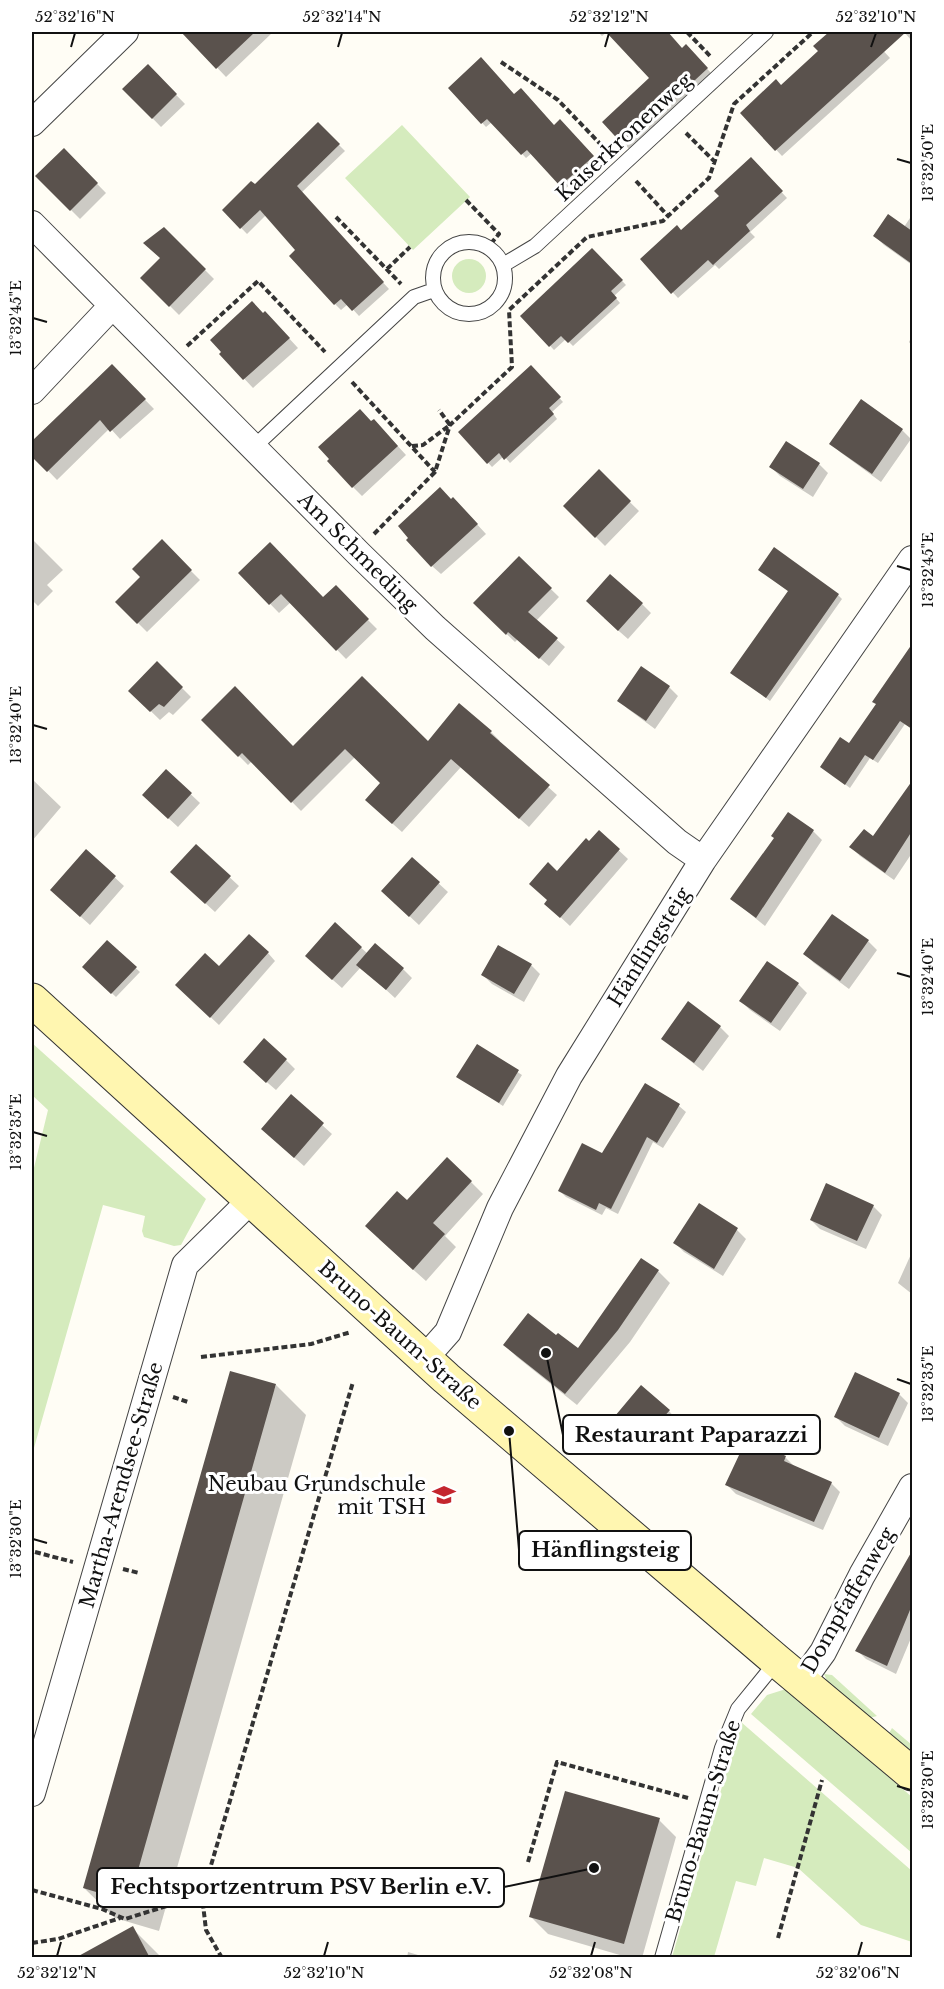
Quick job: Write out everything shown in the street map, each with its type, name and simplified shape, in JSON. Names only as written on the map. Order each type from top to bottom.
[{"type":"street","points":[[32,123],[125,32]]},
{"type":"street","name":"Am Schmeding","points":[[32,224],[435,628],[677,842],[703,860]]},
{"type":"street","points":[[32,391],[112,306]]},
{"type":"street","name":"Hänflingsteig","points":[[425,1358],[448,1332],[500,1208],[569,1076],[703,860],[912,559]]},
{"type":"street","name":"Bruno-Baum-Straße","points":[[32,1000],[425,1358],[912,1774]]},
{"type":"street","name":"Martha-Arendsee-Straße","points":[[32,1793],[185,1265],[251,1200]]},
{"type":"street","name":"Dompfaffenweg","points":[[790,1671],[823,1652],[862,1575],[912,1487]]},
{"type":"lane","name":"Kaiserkronenweg","points":[[504,265],[535,246],[766,32]]},
{"type":"lane","points":[[471,241],[489,247],[504,265],[506,280],[502,294],[493,305],[481,312],[467,315],[453,311],[441,302],[434,290],[432,276],[436,262],[444,250],[457,243],[471,241]]},
{"type":"lane","points":[[253,448],[414,297],[434,290]]},
{"type":"lane","name":"Bruno-Baum-Straße","points":[[662,1958],[722,1748],[734,1715],[790,1671]]},
{"type":"path","points":[[687,32],[723,71]]},
{"type":"path","points":[[412,446],[423,445],[450,425],[512,367],[509,310],[587,237],[663,220],[709,178],[734,104],[813,32]]},
{"type":"path","points":[[501,62],[558,100],[668,216]]},
{"type":"path","points":[[672,118],[715,162]]},
{"type":"path","points":[[466,200],[499,234],[489,247]]},
{"type":"path","points":[[336,217],[414,297]]},
{"type":"path","points":[[387,269],[410,247]]},
{"type":"path","points":[[170,363],[258,281],[435,472]]},
{"type":"path","points":[[439,410],[450,425]]},
{"type":"path","points":[[356,551],[435,472],[450,425]]},
{"type":"path","points":[[201,1357],[311,1344],[354,1331]]},
{"type":"path","points":[[222,1958],[206,1930],[202,1895],[353,1382]]},
{"type":"path","points":[[35,1552],[82,1565]]},
{"type":"path","points":[[528,1862],[557,1762],[706,1803]]},
{"type":"path","points":[[778,1938],[822,1780]]},
{"type":"path","points":[[32,1890],[125,1919],[202,1895]]},
{"type":"path","points":[[32,1943],[58,1939],[121,1918]]},
{"type":"green space","points":[[402,125],[470,197],[413,250],[345,178]]},
{"type":"green space","points":[[469,259],[481,264],[486,276],[481,288],[469,293],[457,288],[452,276],[457,264]]},
{"type":"green space","points":[[32,1043],[206,1199],[181,1245],[174,1246],[144,1237],[142,1231],[145,1216],[103,1205],[32,1455],[32,1176],[48,1110],[32,1095]]},
{"type":"green space","points":[[824,1674],[832,1675],[877,1716],[866,1719],[830,1688]]},
{"type":"green space","points":[[786,1689],[912,1797],[912,1853],[751,1714],[767,1695]]},
{"type":"green space","points":[[741,1722],[912,1871],[912,1942],[861,1925],[798,1868],[764,1858],[756,1886],[736,1881],[714,1957],[672,1957]]},
{"type":"green space","points":[[892,1728],[912,1745],[912,1759],[887,1737]]},
{"type":"building","points":[[181,32],[255,32],[216,69]]},
{"type":"building","points":[[606,32],[668,32],[682,48],[686,44],[708,68],[624,146],[602,122],[649,78]]},
{"type":"building","points":[[829,32],[906,32],[775,151],[740,113],[776,79],[781,85],[818,51],[813,46]]},
{"type":"building","points":[[481,57],[514,94],[521,88],[554,125],[560,119],[594,156],[560,186],[527,150],[521,155],[487,119],[481,124],[448,88]]},
{"type":"building","points":[[148,64],[177,94],[152,119],[122,89]]},
{"type":"building","points":[[318,122],[340,144],[297,186],[384,282],[352,311],[341,299],[334,305],[289,256],[295,250],[260,210],[240,229],[222,210],[251,181],[255,184]]},
{"type":"building","points":[[64,148],[98,183],[70,211],[35,176]]},
{"type":"building","points":[[751,157],[783,191],[746,225],[750,231],[713,265],[708,260],[671,294],[640,259],[677,225],[681,230],[719,196],[714,191]]},
{"type":"building","points":[[888,214],[912,231],[912,264],[873,236]]},
{"type":"building","points":[[164,227],[206,269],[169,307],[140,278],[160,258],[143,243]]},
{"type":"building","points":[[592,248],[623,280],[611,291],[617,298],[568,343],[561,336],[549,347],[520,316]]},
{"type":"building","points":[[252,301],[263,313],[265,311],[290,338],[243,380],[219,354],[221,352],[210,340]]},
{"type":"building","points":[[112,364],[146,399],[110,432],[100,420],[47,472],[32,457],[32,441]]},
{"type":"building","points":[[531,365],[561,397],[549,408],[554,414],[504,460],[499,453],[487,464],[458,432]]},
{"type":"building","points":[[861,399],[903,429],[872,474],[829,444]]},
{"type":"building","points":[[360,409],[371,421],[374,419],[398,446],[352,488],[327,461],[329,459],[318,447]]},
{"type":"building","points":[[786,441],[820,463],[803,489],[769,467]]},
{"type":"building","points":[[599,469],[631,501],[595,538],[563,506]]},
{"type":"building","points":[[440,487],[451,499],[453,497],[478,524],[431,567],[406,540],[408,538],[398,526]]},
{"type":"building","points":[[162,539],[192,570],[137,624],[115,602],[140,577],[132,569]]},
{"type":"building","points":[[270,542],[323,597],[336,585],[369,619],[336,651],[281,594],[269,605],[238,573]]},
{"type":"building","points":[[774,547],[839,594],[766,698],[730,673],[788,591],[758,570]]},
{"type":"building","points":[[519,556],[552,588],[528,612],[558,638],[539,659],[508,632],[506,635],[473,603]]},
{"type":"building","points":[[610,574],[643,603],[618,631],[586,601]]},
{"type":"building","points":[[912,644],[912,729],[900,721],[873,760],[865,755],[845,785],[820,767],[840,737],[849,743],[876,704],[872,702]]},
{"type":"building","points":[[157,661],[183,687],[164,707],[159,704],[150,712],[128,691]]},
{"type":"building","points":[[641,666],[670,686],[646,721],[617,701]]},
{"type":"building","points":[[362,676],[428,741],[459,703],[550,785],[519,819],[451,759],[392,824],[365,800],[380,783],[345,749],[291,803],[242,753],[238,757],[201,720],[235,686],[293,746]]},
{"type":"building","points":[[166,769],[192,793],[168,819],[142,795]]},
{"type":"building","points":[[912,781],[912,831],[885,873],[849,847],[864,829],[873,836]]},
{"type":"building","points":[[788,812],[814,830],[756,918],[730,899],[774,838],[771,836]]},
{"type":"building","points":[[599,830],[620,849],[560,918],[544,904],[547,900],[529,884],[548,862],[557,871],[586,838],[589,841]]},
{"type":"building","points":[[196,844],[231,876],[205,904],[170,872]]},
{"type":"building","points":[[86,849],[116,876],[80,917],[50,890]]},
{"type":"building","points":[[412,857],[440,882],[409,917],[381,891]]},
{"type":"building","points":[[832,914],[869,940],[840,981],[803,954]]},
{"type":"building","points":[[335,922],[362,947],[332,980],[305,956]]},
{"type":"building","points":[[249,934],[269,952],[210,1018],[175,985],[205,953],[219,966]]},
{"type":"building","points":[[107,940],[137,967],[111,994],[82,967]]},
{"type":"building","points":[[375,943],[404,968],[386,990],[356,965]]},
{"type":"building","points":[[498,945],[532,964],[514,994],[481,975]]},
{"type":"building","points":[[767,961],[799,983],[771,1023],[739,1001]]},
{"type":"building","points":[[688,1001],[721,1026],[694,1063],[661,1039]]},
{"type":"building","points":[[264,1038],[287,1059],[266,1083],[243,1062]]},
{"type":"building","points":[[477,1044],[519,1070],[499,1103],[456,1077]]},
{"type":"building","points":[[645,1083],[680,1104],[657,1143],[647,1137],[611,1209],[599,1203],[596,1210],[558,1191],[582,1143],[602,1153]]},
{"type":"building","points":[[291,1094],[324,1123],[294,1158],[261,1129]]},
{"type":"building","points":[[447,1157],[472,1181],[433,1223],[445,1234],[413,1270],[365,1226],[397,1191],[407,1200]]},
{"type":"building","points":[[826,1183],[874,1205],[857,1241],[810,1220]]},
{"type":"building","points":[[699,1203],[738,1228],[714,1269],[673,1243]]},
{"type":"building","points":[[641,1258],[659,1270],[618,1330],[565,1394],[503,1345],[528,1313],[556,1335],[558,1333],[578,1348]]},
{"type":"building","points":[[230,1371],[276,1384],[129,1902],[83,1888]]},
{"type":"building","points":[[855,1372],[900,1393],[879,1438],[834,1417]]},
{"type":"building","points":[[641,1385],[670,1410],[643,1440],[615,1416]]},
{"type":"building","points":[[747,1438],[786,1456],[784,1461],[832,1482],[814,1522],[725,1485]]},
{"type":"building","points":[[912,1551],[912,1605],[887,1666],[855,1651]]},
{"type":"building","points":[[565,1791],[660,1818],[624,1944],[529,1917]]},
{"type":"building","points":[[133,1926],[150,1958],[75,1958]]},
{"type":"place","name":"Restaurant Paparazzi","points":[[546,1353]]},
{"type":"place","name":"Hänflingsteig","points":[[509,1431]]},
{"type":"place","name":"Neubau Grundschule mit TSH","points":[[444,1495]]},
{"type":"place","name":"Fechtsportzentrum PSV Berlin e.V.","points":[[594,1868]]}]
